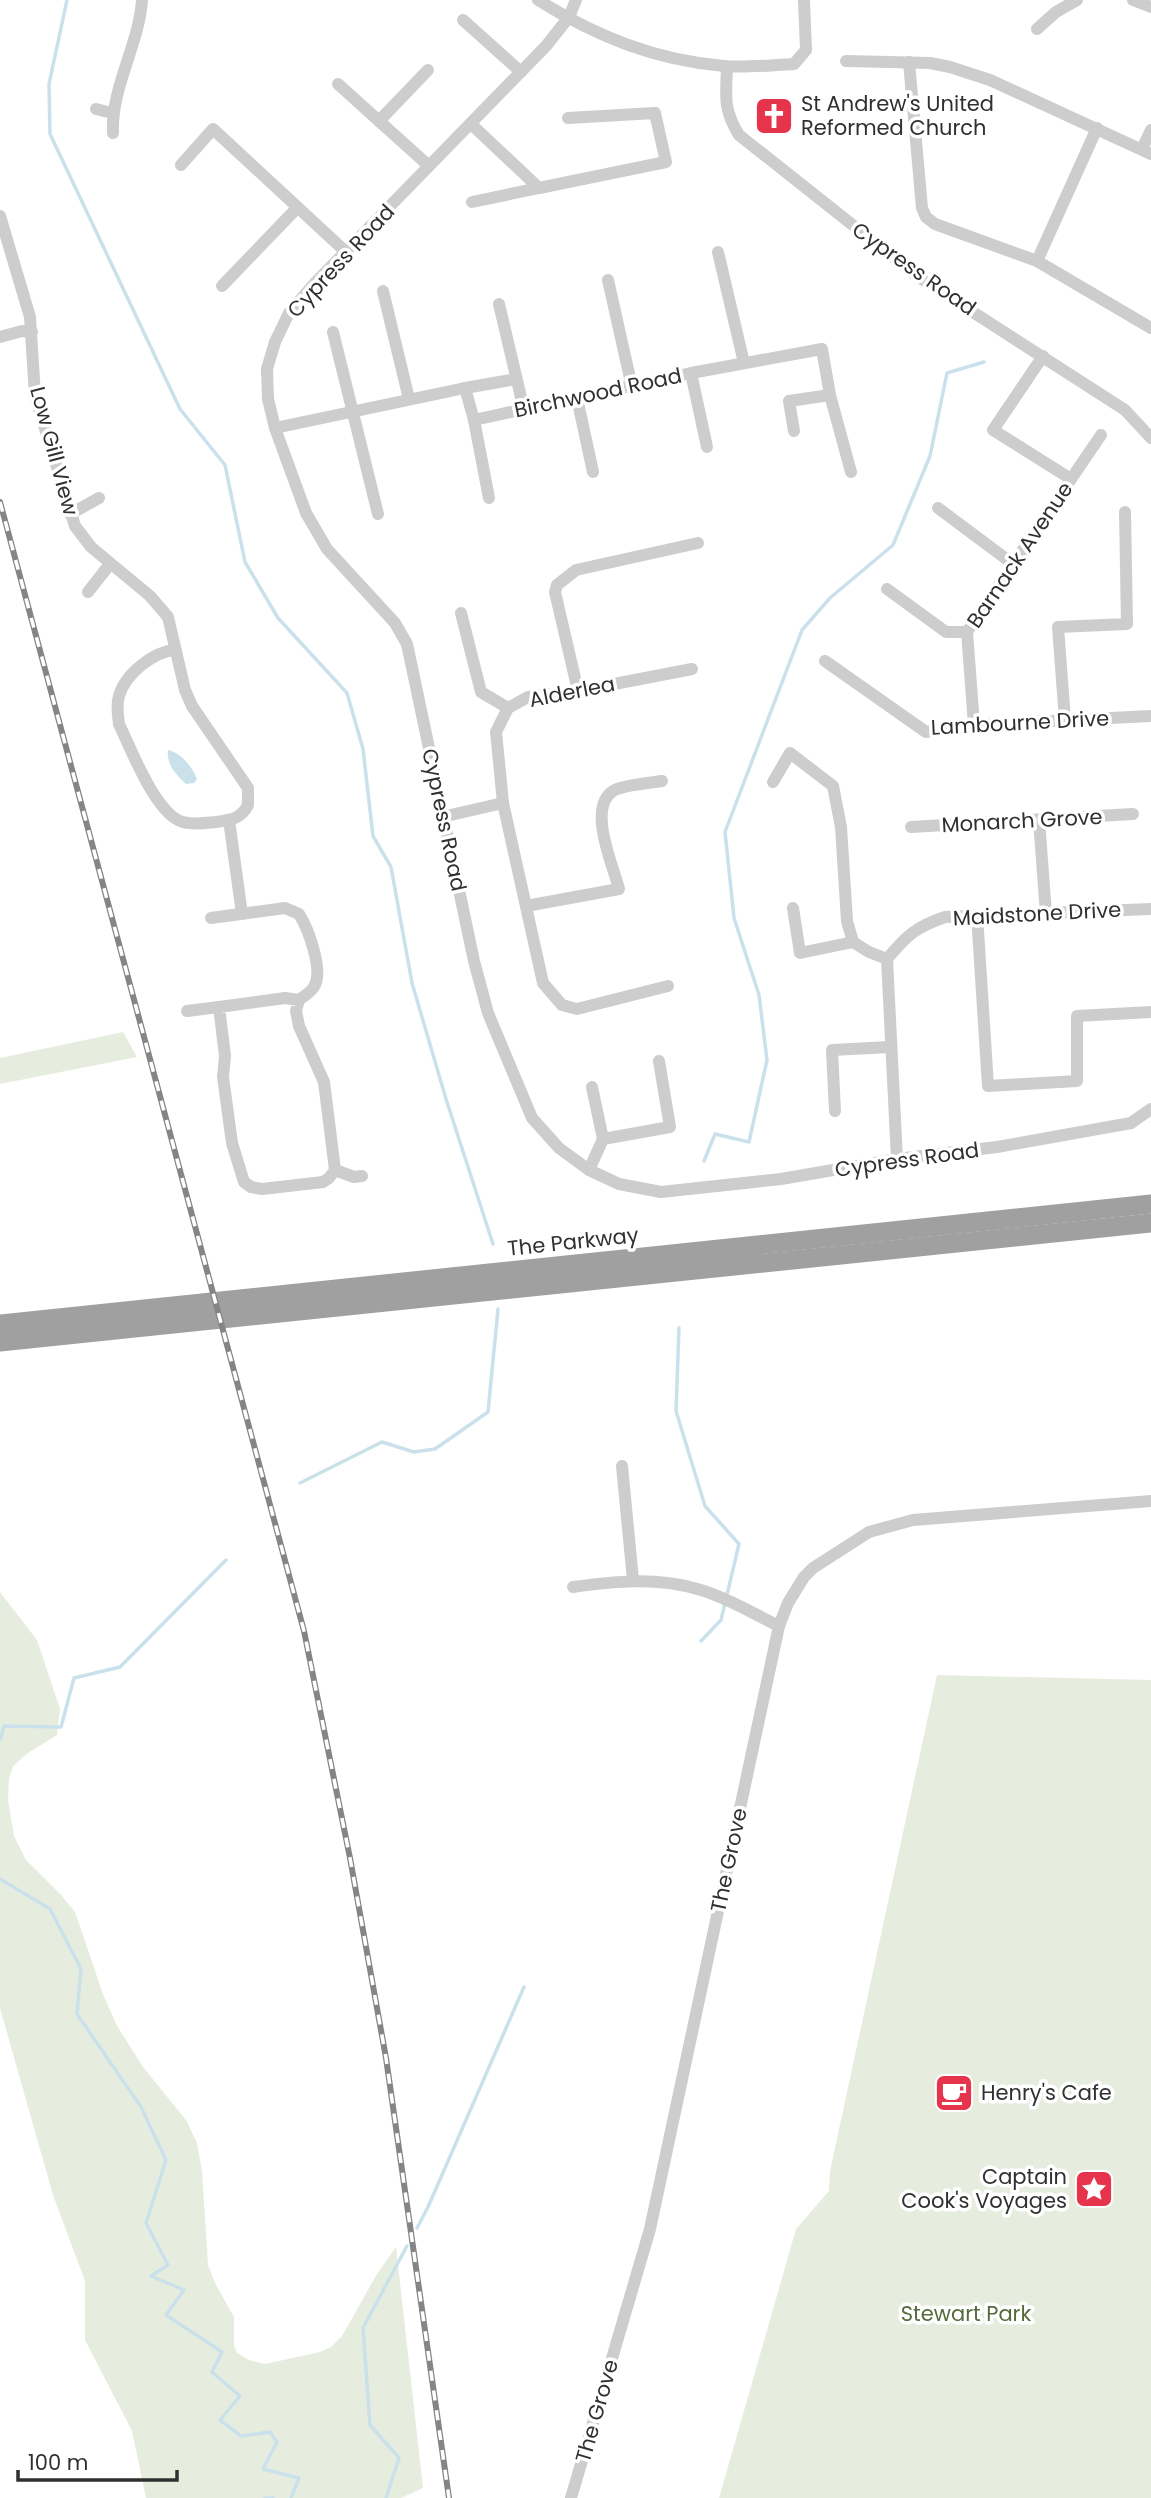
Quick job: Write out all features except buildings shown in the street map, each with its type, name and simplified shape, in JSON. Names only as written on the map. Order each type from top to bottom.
[{"type":"highway","name":"The Parkway","points":[[0,1324],[1151,1204]]},
{"type":"highway","name":"The Parkway","points":[[0,1342],[1151,1223]]},
{"type":"street","points":[[113,133],[112,114],[142,0]]},
{"type":"street","points":[[538,0],[635,50],[669,59],[727,67],[794,64],[806,50],[804,0]]},
{"type":"street","name":"Cypress Road","points":[[576,0],[569,17],[547,46],[315,283],[289,313],[275,342],[267,369],[268,399],[275,428],[306,513],[327,549],[395,623],[407,645],[474,961],[488,1013],[532,1118],[559,1148],[589,1170],[619,1184],[661,1192],[781,1179],[897,1159],[998,1147],[1131,1123],[1151,1110]]},
{"type":"street","points":[[1037,29],[1056,12],[1077,0]]},
{"type":"street","points":[[1133,0],[1151,7]]},
{"type":"street","points":[[463,20],[521,72]]},
{"type":"street","points":[[846,61],[930,62],[979,77],[1147,151],[1151,131]]},
{"type":"street","points":[[909,62],[922,208],[926,217],[935,224],[1037,261],[1151,328]]},
{"type":"street","name":"Cypress Road","points":[[727,67],[728,117],[740,135],[917,276],[1125,410],[1151,438]]},
{"type":"street","points":[[379,121],[428,70]]},
{"type":"street","points":[[338,84],[429,166]]},
{"type":"street","points":[[96,109],[112,114]]},
{"type":"street","points":[[472,201],[666,162],[655,113],[568,118]]},
{"type":"street","points":[[471,124],[539,188]]},
{"type":"street","points":[[1037,261],[1097,128]]},
{"type":"street","points":[[181,165],[214,129],[347,253]]},
{"type":"street","points":[[222,286],[298,208]]},
{"type":"street","name":"Low Gill View","points":[[0,216],[30,317],[36,396],[70,514],[82,537],[161,607],[172,630],[185,690],[192,706],[248,788],[248,805],[241,815],[229,820]]},
{"type":"street","points":[[718,252],[744,363]]},
{"type":"street","points":[[608,280],[632,387]]},
{"type":"street","points":[[383,291],[409,399]]},
{"type":"street","points":[[499,304],[524,410]]},
{"type":"street","points":[[0,337],[22,331],[32,332]]},
{"type":"street","points":[[334,332],[378,514]]},
{"type":"street","name":"Birchwood Road","points":[[474,420],[691,373],[822,349],[830,395],[850,472]]},
{"type":"street","points":[[1043,356],[993,430],[1071,479]]},
{"type":"street","points":[[691,373],[706,447]]},
{"type":"street","points":[[275,428],[516,379]]},
{"type":"street","points":[[465,388],[489,498]]},
{"type":"street","points":[[794,431],[789,401],[830,395]]},
{"type":"street","points":[[577,398],[593,472]]},
{"type":"street","name":"Barnack Avenue","points":[[974,725],[967,632],[1101,435]]},
{"type":"street","points":[[70,514],[99,498]]},
{"type":"street","points":[[938,508],[1013,564]]},
{"type":"street","points":[[1065,720],[1058,627],[1127,624],[1125,512]]},
{"type":"street","points":[[578,691],[555,592],[557,585],[576,570],[698,543]]},
{"type":"street","points":[[88,592],[110,564]]},
{"type":"street","points":[[887,589],[946,632],[967,632]]},
{"type":"street","points":[[461,613],[481,692],[508,708]]},
{"type":"street","points":[[176,650],[165,650],[135,671],[125,683],[117,709],[119,724],[164,811],[181,822],[192,824],[229,820],[242,914]]},
{"type":"street","name":"Lambourne Drive","points":[[825,661],[926,732],[974,725],[1151,716]]},
{"type":"street","name":"Alderlea","points":[[668,986],[577,1009],[562,1005],[543,983],[503,803],[496,732],[508,708],[528,697],[578,691],[692,669]]},
{"type":"street","points":[[773,782],[790,753],[833,786],[841,827],[847,921],[853,942],[887,959],[897,1159]]},
{"type":"street","points":[[526,906],[620,889],[600,820],[603,803],[614,790],[662,781]]},
{"type":"street","points":[[442,817],[503,803]]},
{"type":"street","name":"Monarch Grove","points":[[911,827],[1133,814]]},
{"type":"street","points":[[1039,820],[1046,914]]},
{"type":"street","points":[[211,918],[285,908],[296,912],[302,918],[317,962],[318,974],[314,987],[299,1000],[296,1011],[299,1026],[324,1082],[335,1170],[323,1182],[262,1189],[251,1187],[244,1182],[232,1143],[223,1077],[225,1056],[219,1007]]},
{"type":"street","points":[[793,908],[800,953],[853,942]]},
{"type":"street","name":"Maidstone Drive","points":[[887,959],[907,935],[945,917],[1151,909]]},
{"type":"street","points":[[976,915],[988,1086],[1077,1081],[1077,1016],[1151,1012]]},
{"type":"street","points":[[187,1011],[285,998],[299,1000]]},
{"type":"street","points":[[835,1111],[832,1050],[890,1047]]},
{"type":"street","points":[[603,1139],[670,1126],[659,1061]]},
{"type":"street","points":[[589,1170],[603,1139],[592,1087]]},
{"type":"street","points":[[335,1170],[354,1177],[362,1176]]},
{"type":"street","points":[[622,1466],[633,1580]]},
{"type":"street","name":"The Grove","points":[[571,2498],[650,2229],[779,1626],[788,1603],[813,1568],[869,1532],[913,1520],[1151,1501]]},
{"type":"street","points":[[573,1587],[633,1580],[692,1588],[779,1626]]},
{"type":"green space","points":[[123,1032],[137,1057],[0,1084],[0,1058]]},
{"type":"green space","points":[[0,1592],[37,1640],[60,1709],[57,1735],[13,1766],[8,1800],[14,1836],[26,1860],[75,1912],[116,2024],[143,2067],[186,2120],[197,2143],[202,2171],[208,2265],[234,2317],[234,2346],[237,2353],[249,2360],[265,2364],[331,2347],[342,2336],[377,2274],[396,2247],[423,2488],[401,2498],[146,2498],[132,2431],[85,2340],[85,2281],[53,2195],[0,2008]]},
{"type":"green space","name":"Stewart Park","points":[[937,1675],[1151,1680],[1151,2498],[719,2498],[796,2229],[829,2191],[830,2171]]},
{"type":"water","points":[[168,750],[182,757],[189,765],[197,779],[194,783],[186,784],[175,773],[170,765]]},
{"type":"waterway","points":[[67,0],[49,84],[50,134],[180,409],[225,465],[245,562],[278,618],[347,693],[363,749],[373,836],[391,867],[412,983],[493,1244]]},
{"type":"waterway","points":[[704,1161],[715,1134],[749,1142],[767,1060],[759,995],[734,918],[725,832],[802,630],[830,598],[893,545],[930,456],[947,373],[984,362]]},
{"type":"waterway","points":[[300,1483],[382,1442],[414,1452],[435,1449],[488,1412],[498,1309]]},
{"type":"waterway","points":[[679,1328],[676,1411],[705,1506],[739,1544],[721,1620],[701,1641]]},
{"type":"waterway","points":[[0,1740],[4,1726],[61,1727],[74,1678],[120,1667],[226,1560]]},
{"type":"waterway","points":[[0,1879],[50,1909],[81,1969],[77,2014],[141,2107],[166,2160],[146,2223],[168,2265],[151,2276],[184,2290],[166,2315],[222,2352],[212,2372],[240,2396],[220,2420],[241,2436],[270,2432],[277,2442],[263,2469],[299,2478],[291,2498]]},
{"type":"waterway","points":[[417,2228],[524,1987]]},
{"type":"waterway","points":[[386,2498],[399,2458],[370,2425],[363,2328],[407,2246]]},
{"type":"waterway","points":[[265,2498],[273,2498]]},
{"type":"railway","points":[[0,502],[304,1631],[350,1858],[386,2058],[449,2498]]},
{"type":"place","name":"St Andrew's United Reformed Church","points":[[774,116]]},
{"type":"place","name":"Henry's Cafe","points":[[954,2093]]},
{"type":"place","name":"Captain Cook's Voyages","points":[[1094,2189]]}]
